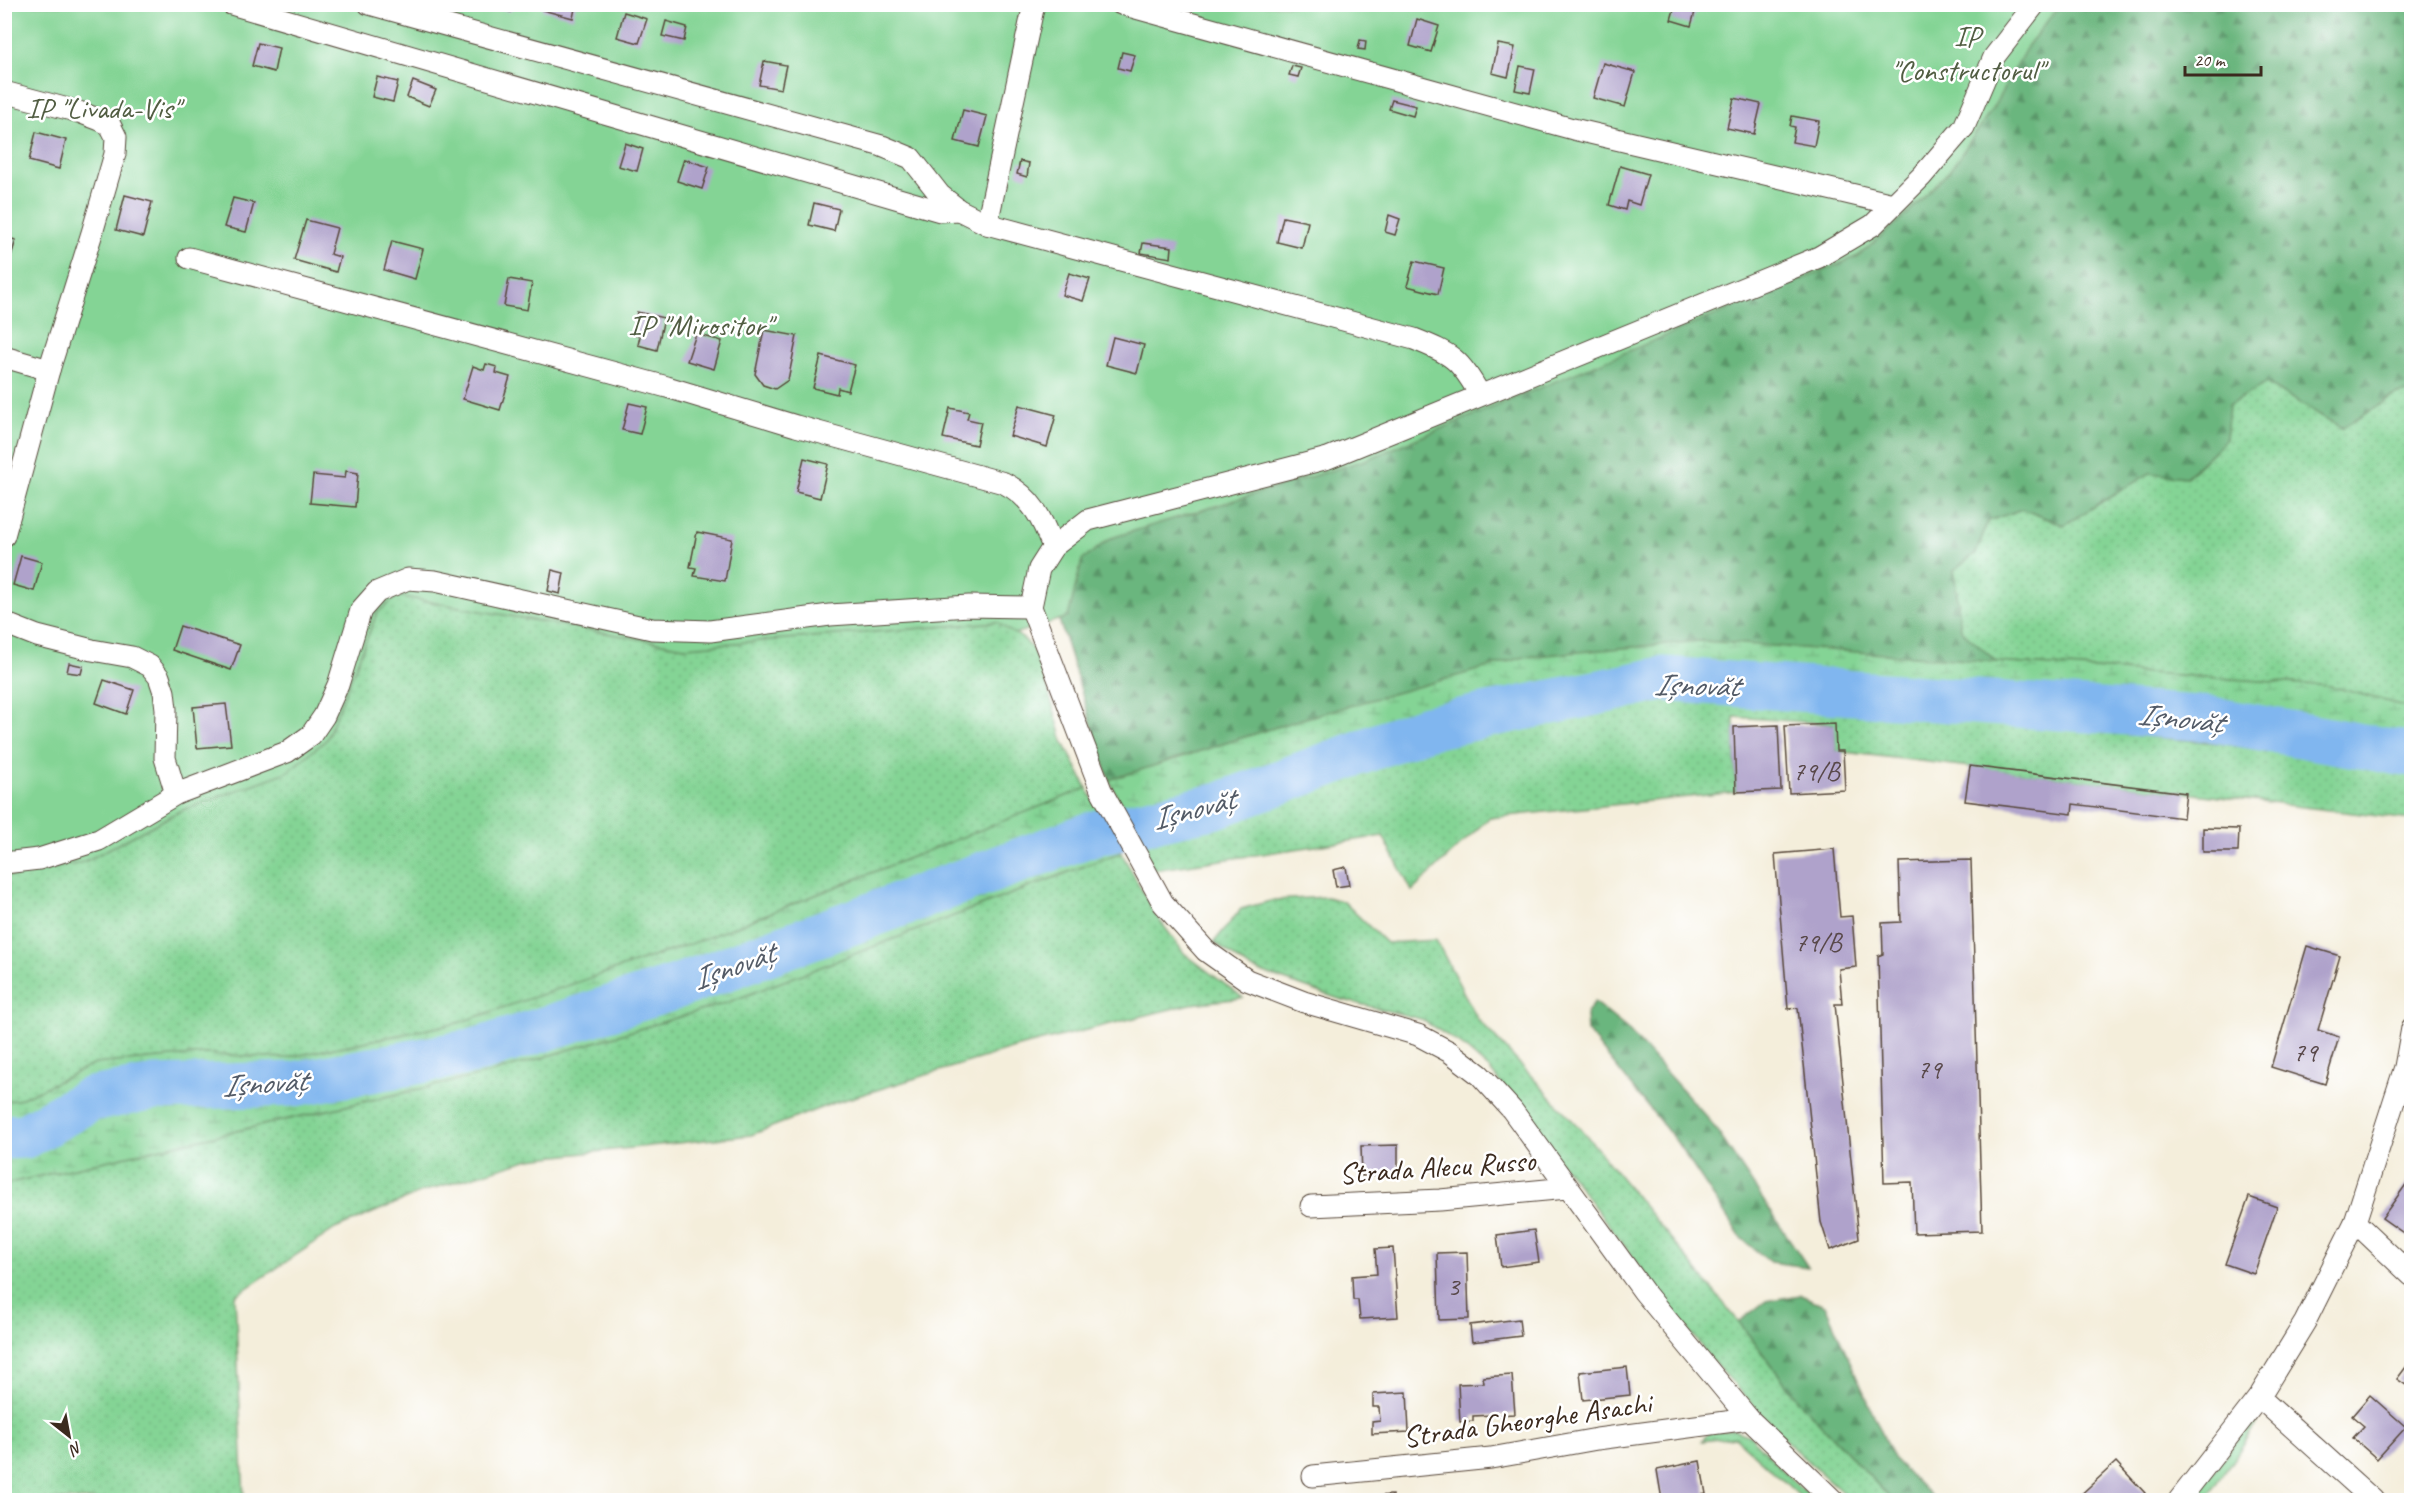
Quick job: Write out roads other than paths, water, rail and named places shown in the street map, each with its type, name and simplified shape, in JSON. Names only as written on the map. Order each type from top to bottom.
[{"type":"street","points":[[231,4],[940,211],[958,210]]},
{"type":"street","points":[[369,4],[882,146],[911,158],[940,195],[958,210],[987,224],[1414,339],[1448,352],[1469,376],[1480,395]]},
{"type":"street","points":[[987,224],[1034,4]]},
{"type":"street","points":[[1121,4],[1573,129],[1893,204]]},
{"type":"street","points":[[1833,1500],[1749,1419],[1644,1292],[1512,1110],[1480,1075],[1450,1052],[1418,1035],[1304,1002],[1247,980],[1206,951],[1163,903],[1101,790],[1031,607],[1039,568],[1053,547],[1088,520],[1328,458],[1819,256],[1873,225],[1922,176],[1964,127],[1994,57],[2035,4]]},
{"type":"street","points":[[4,92],[100,120],[110,125],[116,137],[115,154],[49,370],[4,536]]},
{"type":"street","points":[[189,258],[667,387],[796,426],[1004,483],[1017,489],[1030,500],[1044,523],[1053,547]]},
{"type":"street","points":[[4,357],[49,370]]},
{"type":"street","points":[[4,863],[39,859],[99,840],[176,794],[286,752],[311,735],[324,716],[338,685],[361,610],[377,592],[408,579],[435,581],[652,628],[710,631],[830,615],[969,606],[1031,607]]},
{"type":"street","points":[[4,623],[38,636],[92,650],[132,657],[150,666],[159,677],[164,692],[165,758],[176,794]]},
{"type":"street","points":[[2179,1500],[2259,1397],[2305,1322],[2355,1222],[2408,1067],[2412,1028]]},
{"type":"street","name":"Strada Alecu Russo","points":[[1311,1206],[1440,1200],[1568,1188]]},
{"type":"street","points":[[2355,1222],[2412,1276]]},
{"type":"street","points":[[2259,1397],[2373,1500]]},
{"type":"street","name":"Strada Gheorghe Asachi","points":[[1313,1476],[1469,1461],[1597,1439],[1749,1419]]},
{"type":"waterway","name":"Ișnovăț","points":[[4,1137],[25,1136],[91,1099],[155,1088],[294,1084],[475,1051],[673,988],[1094,833],[1216,806],[1426,728],[1663,679],[2211,719],[2412,755]]},
{"type":"park label","name":"IP \"Constructorul\"","points":[[1967,53]]},
{"type":"park label","name":"IP \"Livada-Vis\"","points":[[103,108]]},
{"type":"park label","name":"IP \"Mirositor\"","points":[[700,325]]}]
